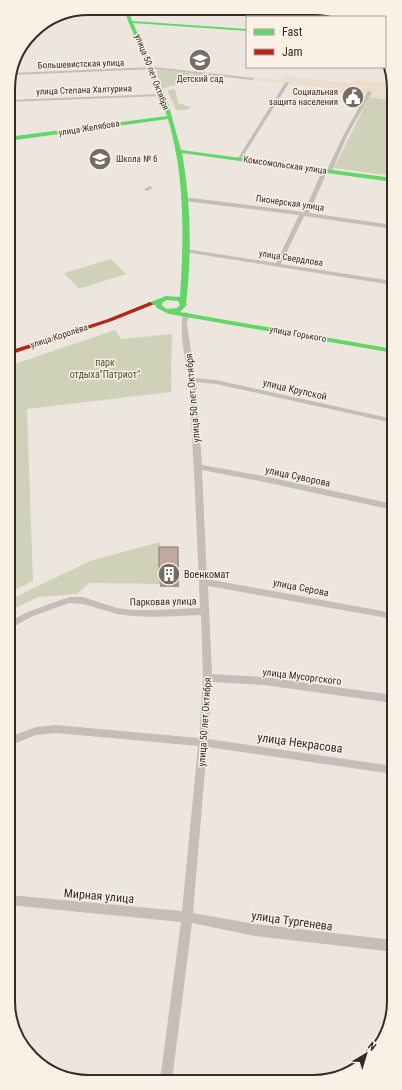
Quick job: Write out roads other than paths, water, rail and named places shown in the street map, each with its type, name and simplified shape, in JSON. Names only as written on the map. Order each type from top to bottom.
[{"type":"main road","name":"улица 50 лет Октября","points":[[127,15],[152,69],[169,117],[178,151],[184,199],[186,251],[184,307]]},
{"type":"main road","points":[[131,22],[246,30]]},
{"type":"main road","name":"улица Желябова","points":[[15,138],[169,117]]},
{"type":"main road","name":"Комсомольская улица","points":[[178,151],[240,158],[387,179]]},
{"type":"main road","points":[[167,311],[158,307],[158,303],[182,286],[185,281]]},
{"type":"main road","points":[[164,299],[177,298],[184,307]]},
{"type":"main road","name":"улица Королёва","points":[[15,351],[110,320],[164,299]]},
{"type":"main road","name":"улица Горького","points":[[167,311],[184,307],[203,316],[387,350]]},
{"type":"main road","name":"улица Королёва","points":[[110,320],[142,313],[167,311]]},
{"type":"street","name":"Большевистская улица","points":[[17,74],[152,69],[252,79]]},
{"type":"street","points":[[240,158],[287,82]]},
{"type":"street","points":[[278,265],[370,92]]},
{"type":"street","name":"улица Степана Халтурина","points":[[15,101],[161,95]]},
{"type":"street","name":"Пионерская улица","points":[[184,199],[387,226]]},
{"type":"street","name":"улица Свердлова","points":[[186,251],[387,281]]},
{"type":"street","name":"улица 50 лет Октября","points":[[167,1075],[187,917],[208,678],[198,467],[192,380],[184,324],[184,307]]},
{"type":"street","name":"улица Крупской","points":[[192,380],[216,382],[387,420]]},
{"type":"street","name":"улица Суворова","points":[[198,467],[270,480],[387,506]]},
{"type":"street","name":"улица Серова","points":[[204,582],[387,615]]},
{"type":"street","name":"Парковая улица","points":[[15,623],[28,615],[69,600],[76,600],[130,613],[205,611]]},
{"type":"street","name":"улица Мусоргского","points":[[208,678],[264,682],[387,698]]},
{"type":"street","points":[[15,739],[30,732],[52,729],[202,742]]},
{"type":"street","name":"улица Некрасова","points":[[202,742],[387,769]]},
{"type":"street","name":"Мирная улица","points":[[15,901],[187,917]]},
{"type":"street","name":"улица Тургенева","points":[[187,917],[254,930],[387,945]]},
{"type":"place","name":"Детский сад","points":[[200,60]]},
{"type":"place","name":"Социальная защита населения","points":[[353,97]]},
{"type":"place","name":"Школа № 6","points":[[100,159]]},
{"type":"place","name":"Военкомат","points":[[169,574]]},
{"type":"park label","name":"парк отдыха\"Патриот\"","points":[[105,368]]}]
